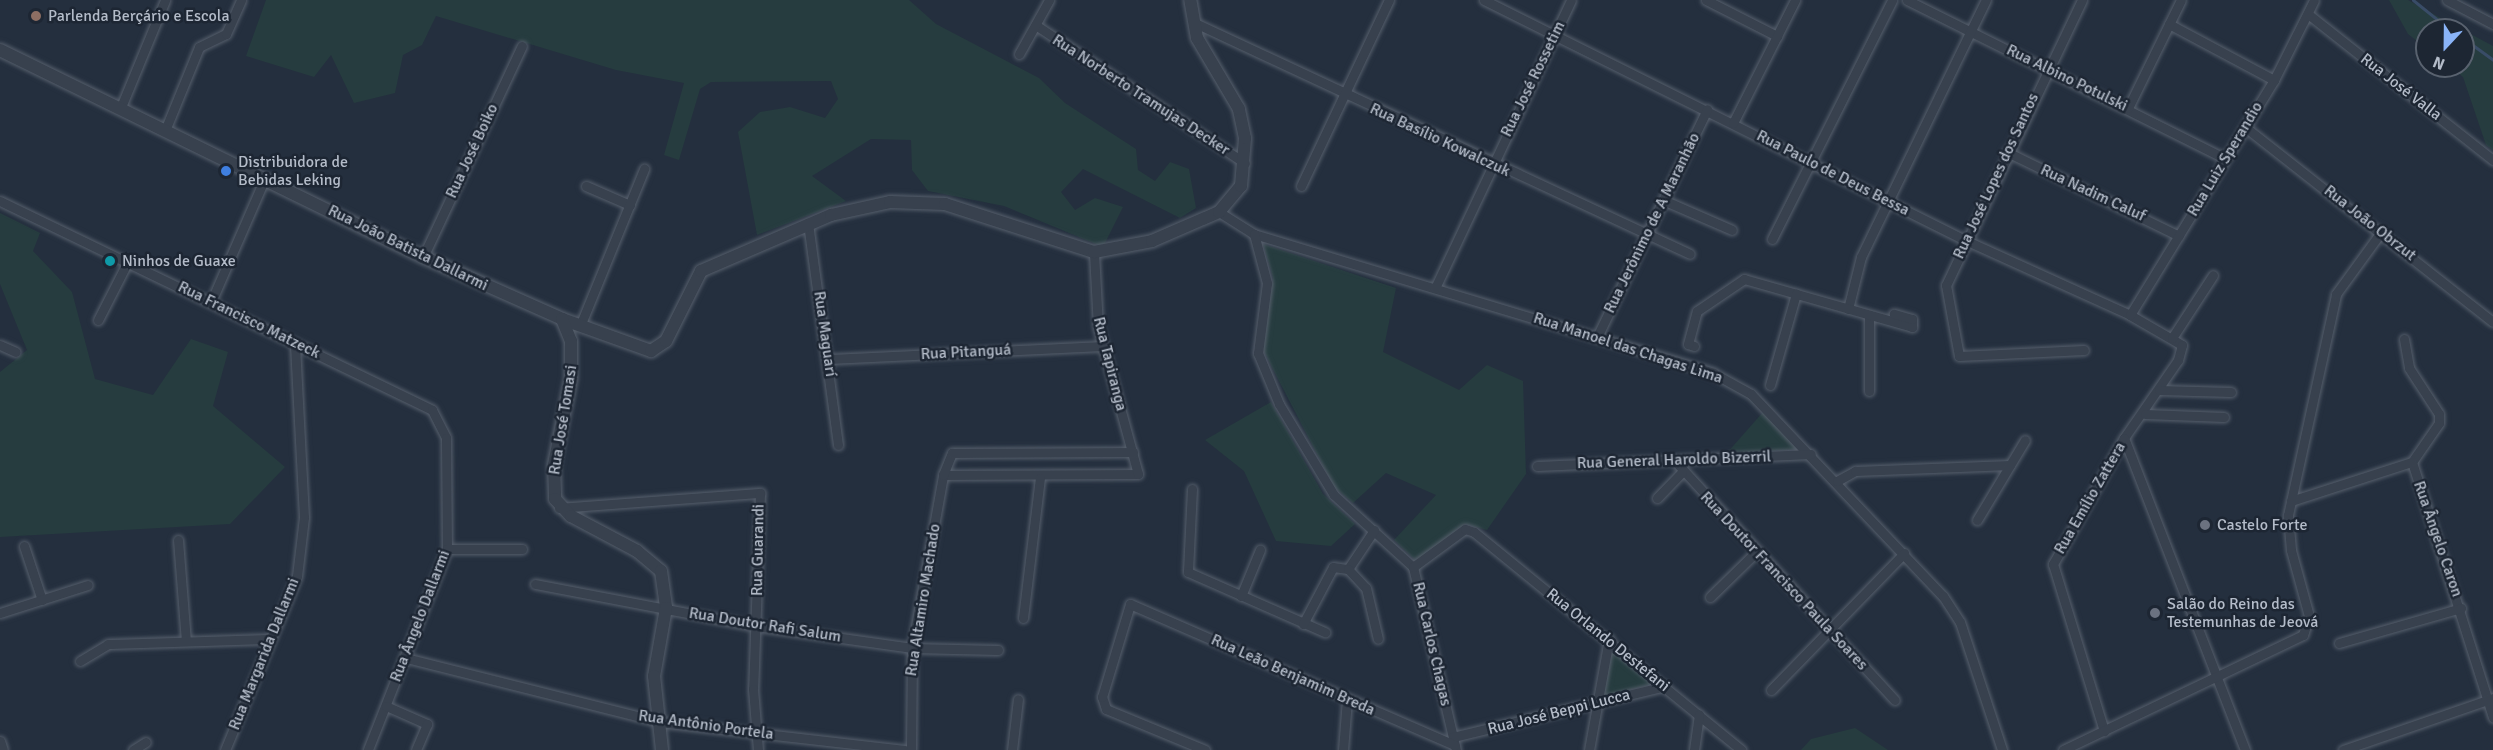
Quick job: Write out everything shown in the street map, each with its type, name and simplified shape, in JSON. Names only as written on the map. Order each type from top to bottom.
[{"type":"street","points":[[121,107],[165,0]]},
{"type":"street","points":[[166,128],[200,47],[226,34],[241,0]]},
{"type":"street","points":[[1020,54],[1049,0]]},
{"type":"street","points":[[808,223],[890,202],[945,204],[1094,252],[1143,244],[1219,212],[1241,186],[1245,163],[1239,109],[1204,55],[1193,22],[1190,0]]},
{"type":"street","points":[[1301,186],[1342,93],[1389,0]]},
{"type":"street","name":"Rua Paulo de Deus Bessa","points":[[1484,0],[1707,109],[1965,240],[2130,315],[2182,345]]},
{"type":"street","name":"Rua José Rossetim","points":[[1435,288],[1571,0]]},
{"type":"street","points":[[1706,0],[1777,36]]},
{"type":"street","points":[[1733,123],[1795,0]]},
{"type":"street","points":[[1772,239],[1892,0]]},
{"type":"street","name":"Rua Albino Potulski","points":[[1907,0],[2048,68],[2226,159]]},
{"type":"street","points":[[1848,309],[1857,283],[1861,257],[1986,0]]},
{"type":"street","name":"Rua José Lopes dos Santos","points":[[2082,0],[1965,240],[1946,285],[1946,303],[1956,321],[1959,356],[2084,350]]},
{"type":"street","points":[[2128,108],[2181,0]]},
{"type":"street","name":"Rua Luiz Sperandio","points":[[2130,315],[2274,80],[2314,0]]},
{"type":"street","points":[[2446,0],[2493,24]]},
{"type":"street","name":"Rua José Valla","points":[[2308,14],[2493,160]]},
{"type":"street","name":"Rua Basílio Kowalczuk","points":[[1193,22],[1492,165],[1690,254]]},
{"type":"street","points":[[2169,24],[2274,80]]},
{"type":"street","name":"Rua Norberto Tramujas Decker","points":[[1037,26],[1245,163]]},
{"type":"street","name":"Rua José Boiko","points":[[423,257],[522,46]]},
{"type":"street","name":"Rua João Batista Dallarmi","points":[[0,50],[166,128],[423,257],[562,319],[642,351],[659,348],[701,271],[808,223]]},
{"type":"street","name":"Rua Jerônimo de A Maranhão","points":[[1597,337],[1707,109]]},
{"type":"street","name":"Rua João Obrzut","points":[[2245,127],[2493,322]]},
{"type":"street","name":"Rua Nadim Caluf","points":[[2007,152],[2179,236]]},
{"type":"street","points":[[571,341],[585,328],[644,169]]},
{"type":"street","points":[[211,302],[265,178]]},
{"type":"street","points":[[586,186],[630,205]]},
{"type":"street","points":[[1663,200],[1732,230]]},
{"type":"street","name":"Rua Francisco Matzeck","points":[[0,201],[432,410]]},
{"type":"street","name":"Rua Manoel das Chagas Lima","points":[[1219,212],[1254,234],[1597,337],[1738,385],[1837,481],[1904,553],[1960,622],[2002,750]]},
{"type":"street","name":"Rua Maguarí","points":[[808,223],[829,359],[838,445]]},
{"type":"street","points":[[2063,750],[2303,635],[2309,616],[2291,549],[2290,501],[2336,294],[2380,232]]},
{"type":"street","name":"Rua Carlos Chagas","points":[[1254,234],[1267,283],[1258,353],[1271,384],[1334,495],[1413,567],[1455,744]]},
{"type":"street","name":"Rua Tapiranga","points":[[1040,478],[1138,474],[1104,346],[1094,252]]},
{"type":"street","points":[[98,320],[128,261]]},
{"type":"street","points":[[2172,338],[2213,275]]},
{"type":"street","points":[[1694,346],[1688,344],[1697,311],[1744,279],[1912,327],[1912,319],[1894,314]]},
{"type":"street","points":[[1770,385],[1796,294]]},
{"type":"street","points":[[1869,315],[1869,391]]},
{"type":"street","name":"Rua José Tomasi","points":[[559,508],[553,478],[572,378],[571,341],[562,319]]},
{"type":"street","name":"Rua Ângelo Caron","points":[[2404,339],[2409,368],[2439,414],[2439,423],[2412,462],[2491,699],[2493,717]]},
{"type":"street","name":"Rua Margarida Dallarmi","points":[[225,750],[297,576],[304,517],[295,343]]},
{"type":"street","points":[[0,345],[16,352]]},
{"type":"street","name":"Rua Emílio Zattera","points":[[2104,731],[2053,564],[2124,438],[2145,414],[2182,345]]},
{"type":"street","name":"Rua Pitanguá","points":[[829,359],[1104,346]]},
{"type":"street","points":[[2159,390],[2231,392]]},
{"type":"street","name":"Rua Ângelo Dallarmi","points":[[368,750],[447,549],[446,438],[432,410]]},
{"type":"street","points":[[2145,414],[2224,417]]},
{"type":"street","points":[[2124,438],[2245,750]]},
{"type":"street","points":[[1977,520],[2025,440]]},
{"type":"street","name":"Rua Altamiro Machado","points":[[910,750],[912,648],[943,475],[952,453],[1133,452]]},
{"type":"street","name":"Rua General Haroldo Bizerril","points":[[1537,466],[1811,454]]},
{"type":"street","name":"Rua Doutor Francisco Paula Soares","points":[[1674,460],[1682,472],[1896,700]]},
{"type":"street","points":[[2290,501],[2412,462]]},
{"type":"street","points":[[1837,481],[1855,471],[2010,465]]},
{"type":"street","points":[[1657,498],[1682,472]]},
{"type":"street","points":[[943,475],[1040,478],[1023,618]]},
{"type":"street","points":[[1191,489],[1188,572],[1325,633]]},
{"type":"street","name":"Rua Guarandi","points":[[559,508],[760,493],[756,626],[756,732],[759,750]]},
{"type":"street","points":[[559,508],[651,561],[661,571],[666,608],[654,676],[662,750]]},
{"type":"street","name":"Rua Orlando Destefani","points":[[1413,567],[1465,529],[1474,532],[1609,639],[1741,750]]},
{"type":"street","points":[[1348,570],[1374,530]]},
{"type":"street","points":[[178,540],[186,641]]},
{"type":"street","points":[[24,546],[42,600]]},
{"type":"street","points":[[447,549],[522,549]]},
{"type":"street","points":[[1241,596],[1260,549]]},
{"type":"street","points":[[1710,597],[1756,552]]},
{"type":"street","points":[[1771,690],[1904,553]]},
{"type":"street","points":[[1303,624],[1327,573],[1334,567],[1348,570],[1366,588],[1378,639]]},
{"type":"street","name":"Rua Doutor Rafi Salum","points":[[535,584],[756,626],[912,648],[998,650]]},
{"type":"street","points":[[0,613],[88,585]]},
{"type":"street","name":"Rua Leão Benjamim Breda","points":[[1205,750],[1106,709],[1102,697],[1130,604],[1455,744]]},
{"type":"street","points":[[2338,643],[2461,608]]},
{"type":"street","points":[[80,661],[108,644],[270,639]]},
{"type":"street","points":[[1589,750],[1609,639]]},
{"type":"street","name":"Rua Antônio Portela","points":[[406,658],[660,722],[904,750]]},
{"type":"street","name":"Rua José Beppi Lucca","points":[[1455,744],[1665,686]]},
{"type":"street","points":[[1012,750],[1018,699]]},
{"type":"street","points":[[1343,750],[1347,699]]},
{"type":"street","points":[[2343,750],[2491,699]]},
{"type":"street","points":[[386,706],[427,724],[416,750]]},
{"type":"street","points":[[1694,750],[1699,714]]},
{"type":"street","points":[[0,741],[3,750]]},
{"type":"street","points":[[133,750],[146,742]]},
{"type":"green space","points":[[266,0],[909,0],[936,24],[1039,78],[1065,103],[1136,149],[1138,170],[1155,181],[1170,162],[1189,169],[1196,208],[1180,218],[1083,169],[1061,192],[1075,210],[1095,198],[1123,207],[1103,247],[1004,206],[928,191],[912,170],[911,140],[871,139],[812,176],[846,201],[757,235],[738,132],[760,112],[790,107],[825,118],[838,99],[831,81],[711,82],[700,89],[679,160],[664,155],[684,83],[616,70],[436,16],[422,45],[403,55],[395,93],[354,103],[331,55],[314,77],[246,56]]},
{"type":"green space","points":[[2389,0],[2408,0],[2440,18],[2415,18],[2415,40],[2408,34]]},
{"type":"green space","points":[[2475,36],[2493,46],[2493,150],[2486,145],[2463,78],[2475,78]]},
{"type":"green space","points":[[0,213],[40,233],[33,251],[72,292],[95,379],[153,395],[191,339],[228,352],[213,406],[285,467],[230,524],[0,537],[0,372],[27,350],[0,284]]},
{"type":"green space","points":[[1263,244],[1396,288],[1383,352],[1459,390],[1487,365],[1523,381],[1526,474],[1487,530],[1465,524],[1416,561],[1394,540],[1436,495],[1386,473],[1353,503],[1334,487],[1262,348],[1273,278]]},
{"type":"green space","points":[[1271,402],[1323,494],[1355,524],[1331,546],[1276,541],[1244,471],[1205,440]]},
{"type":"green space","points":[[1764,411],[1800,449],[1726,454]]},
{"type":"green space","points":[[1613,647],[1653,684],[1603,696]]},
{"type":"green space","points":[[1855,728],[1888,750],[1801,750],[1811,739]]},
{"type":"waterway","points":[[2413,0],[2435,18]]},
{"type":"waterway","points":[[2475,47],[2493,60]]},
{"type":"place","name":"Parlenda Berçário e Escola","points":[[36,16]]},
{"type":"place","name":"Distribuidora de Bebidas Leking","points":[[226,171]]},
{"type":"place","name":"Ninhos de Guaxe","points":[[110,261]]},
{"type":"place","name":"Castelo Forte","points":[[2205,525]]},
{"type":"place","name":"Salão do Reino das Testemunhas de Jeová","points":[[2155,613]]}]
